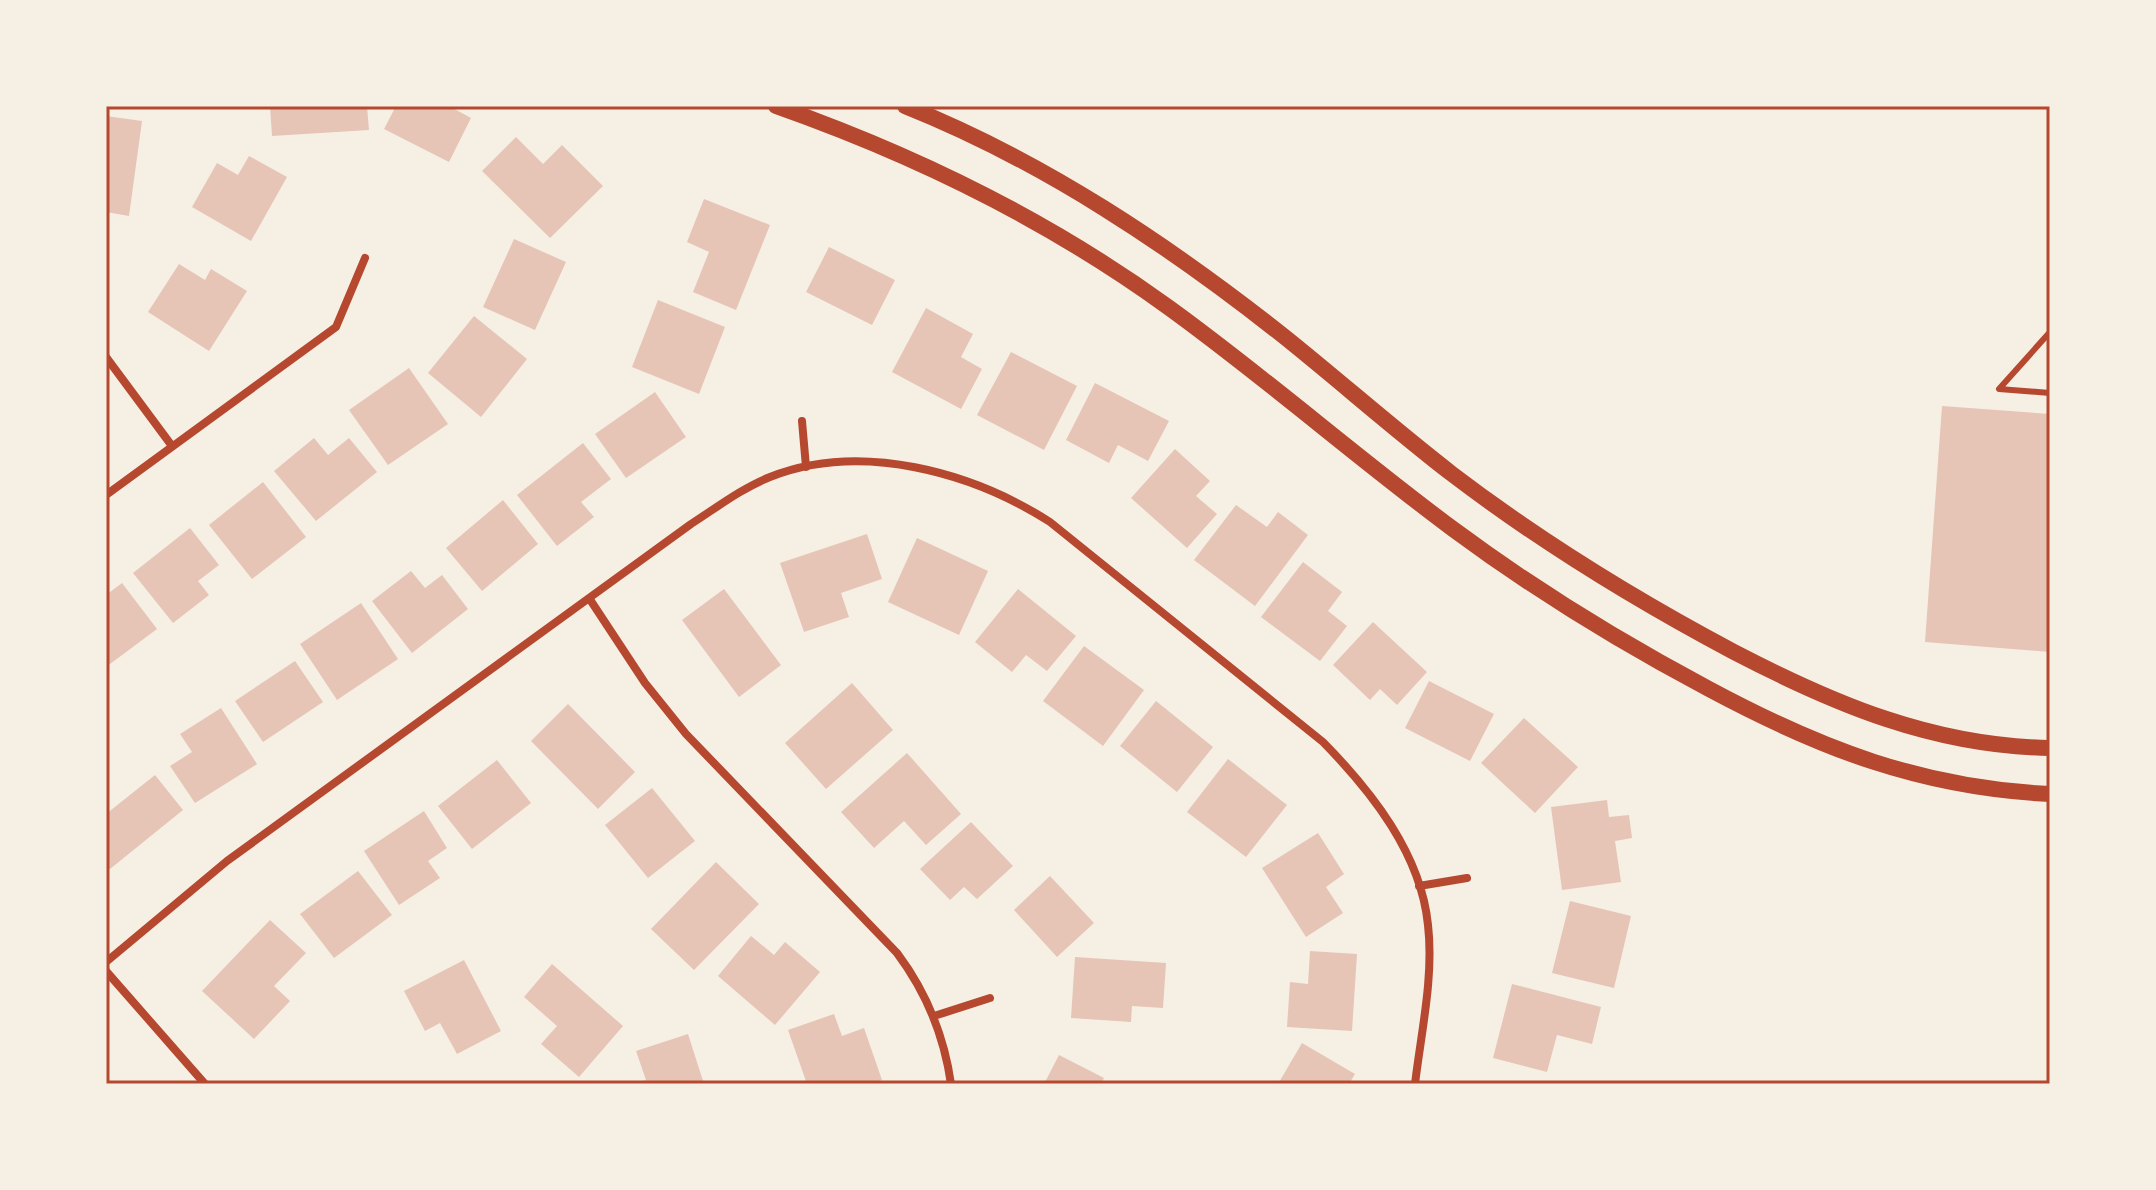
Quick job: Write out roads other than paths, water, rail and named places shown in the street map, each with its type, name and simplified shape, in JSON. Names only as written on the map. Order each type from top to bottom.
[{"type":"main road","points":[[776,106],[922,164],[1052,231],[1108,266],[1169,308],[1452,528],[1529,582],[1663,665],[1780,727],[1886,768],[1951,784],[2050,794]]},
{"type":"main road","points":[[905,106],[1059,182],[1178,258],[1288,339],[1464,483],[1524,526],[1683,624],[1826,698],[1875,718],[1977,744],[2050,748]]},
{"type":"street","points":[[106,495],[336,327],[365,258]]},
{"type":"street","points":[[106,357],[172,446]]},
{"type":"street","points":[[802,421],[806,467]]},
{"type":"street","points":[[106,962],[227,861],[691,524],[770,477],[806,467],[884,463],[929,469],[1013,498],[1050,522],[1323,742],[1373,798],[1400,843],[1419,886],[1428,925],[1428,969],[1415,1084]]},
{"type":"street","points":[[589,598],[645,683],[686,734],[873,925],[919,982],[934,1016],[951,1084]]},
{"type":"street","points":[[1419,886],[1467,878]]},
{"type":"street","points":[[106,971],[205,1084]]},
{"type":"street","points":[[934,1016],[990,998]]},
{"type":"lane","points":[[2050,332],[1999,389],[2050,393]]}]
